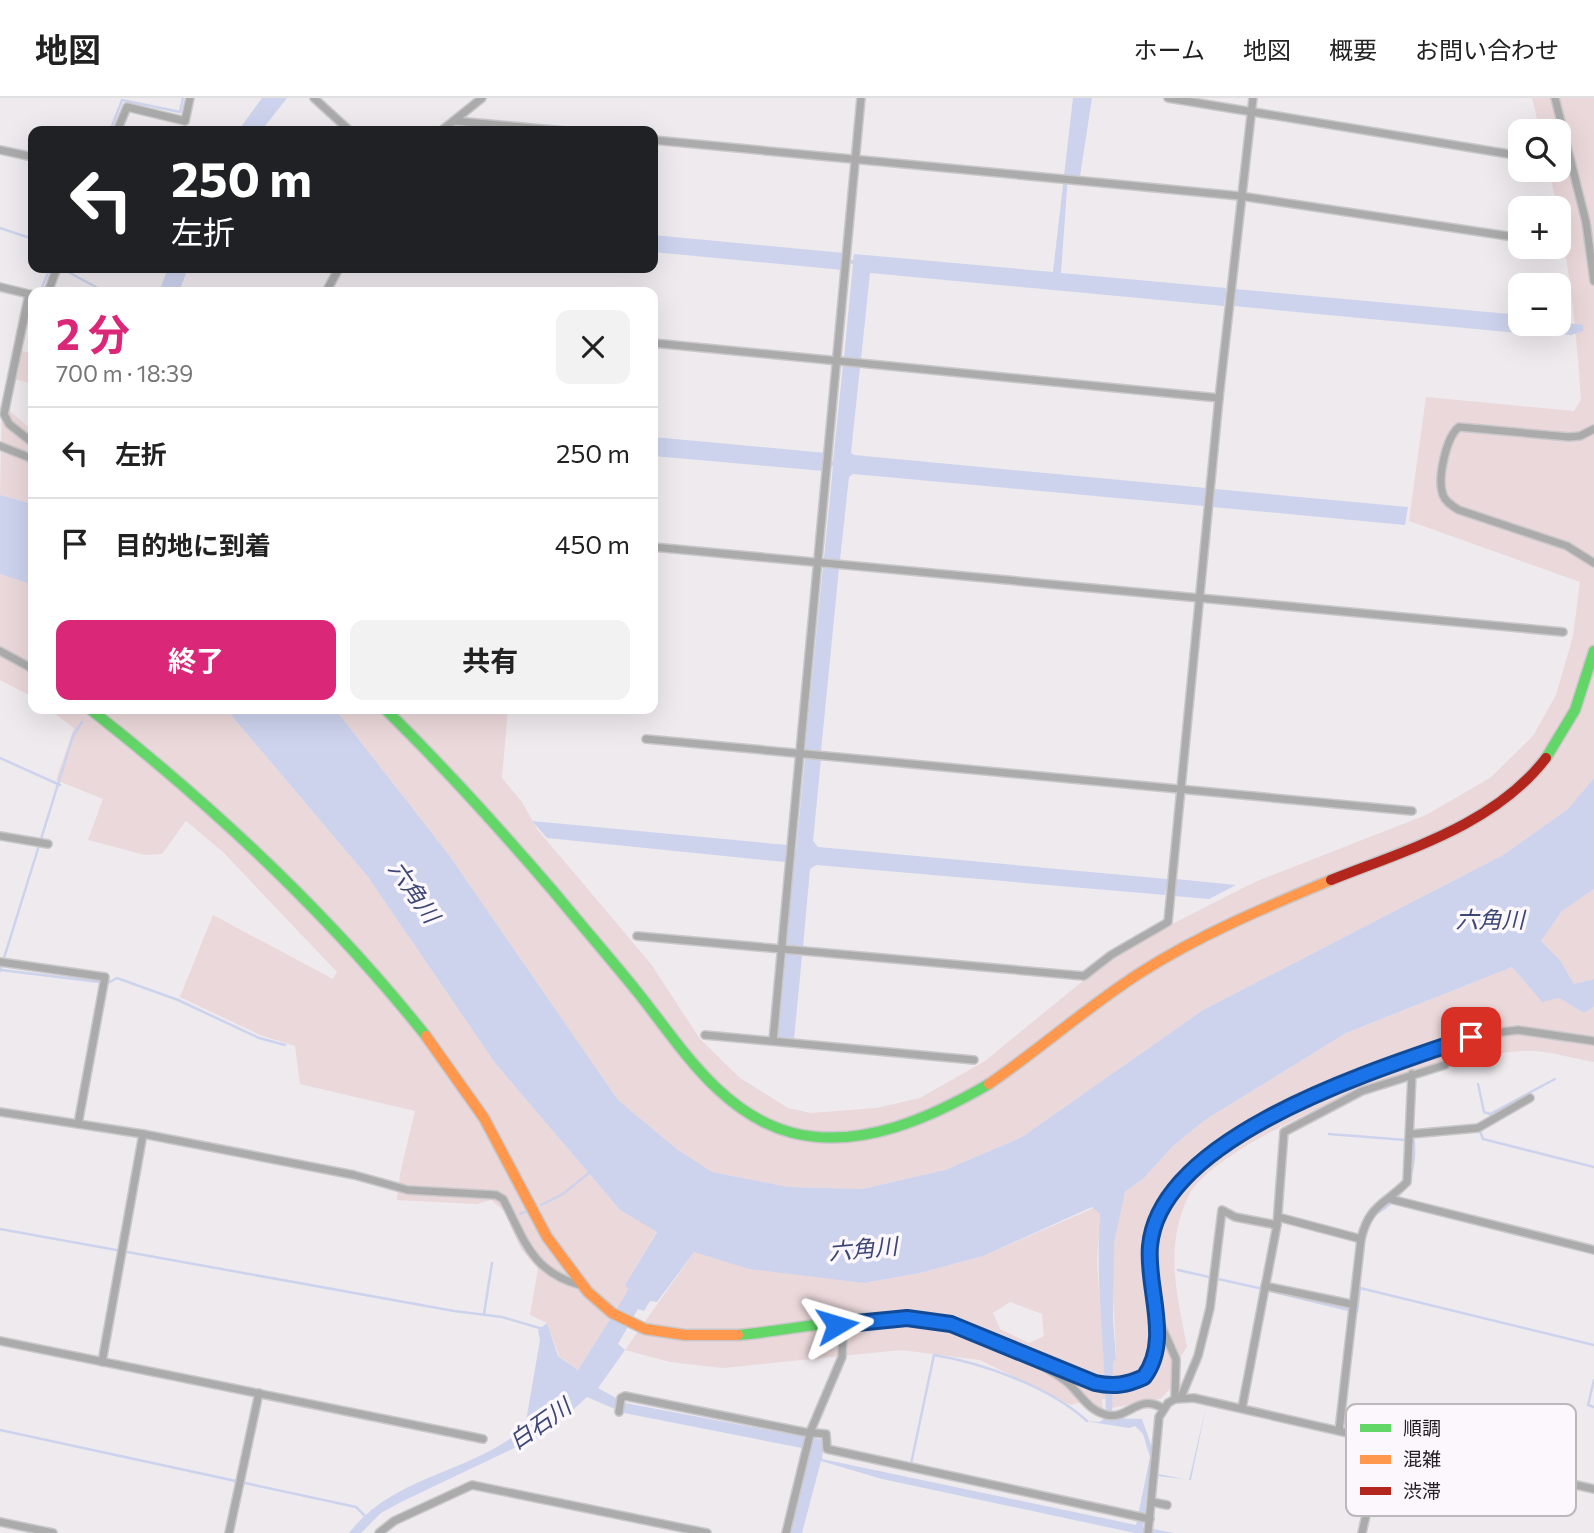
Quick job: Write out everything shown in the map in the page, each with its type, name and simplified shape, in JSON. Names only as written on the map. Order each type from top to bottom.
[{"type":"street","points":[[119,126],[127,107],[185,121],[190,98]]},
{"type":"street","points":[[314,98],[345,126]]},
{"type":"street","points":[[448,126],[482,98]]},
{"type":"street","points":[[773,1041],[862,98]]},
{"type":"street","points":[[1168,98],[1508,154]]},
{"type":"street","points":[[637,936],[1084,976],[1111,955],[1168,922],[1219,398],[1253,98]]},
{"type":"street","points":[[1555,98],[1586,222],[1594,281]]},
{"type":"street","points":[[455,121],[510,126]]},
{"type":"street","points":[[658,140],[1240,196],[1508,236]]},
{"type":"street","points":[[0,150],[28,156]]},
{"type":"street","points":[[0,288],[28,293]]},
{"type":"street","points":[[28,307],[4,414],[9,424],[28,439]]},
{"type":"street","points":[[658,344],[1219,398]]},
{"type":"street","points":[[1594,429],[1569,437],[1459,427],[1447,441],[1442,485],[1448,503],[1459,510],[1567,546],[1594,563]]},
{"type":"street","points":[[0,446],[28,457]]},
{"type":"street","points":[[658,547],[1563,632]]},
{"type":"street","points":[[0,651],[28,666]]},
{"type":"street","points":[[390,714],[442,763],[626,978],[701,1076],[746,1111],[777,1128],[803,1134],[852,1135],[883,1130],[921,1119],[959,1101],[1031,1056],[1131,978],[1172,954],[1256,912],[1424,841],[1509,796],[1538,770],[1564,736],[1581,702],[1594,651]]},
{"type":"street","points":[[97,714],[141,748],[228,824],[345,942],[409,1015],[461,1084],[470,1104],[484,1118],[558,1254],[580,1285],[609,1311],[638,1327],[677,1335],[724,1337],[907,1318],[940,1322],[973,1331],[1095,1383],[1118,1386],[1132,1383],[1149,1370],[1157,1331],[1149,1263],[1153,1225],[1174,1188],[1219,1148],[1281,1113],[1377,1068],[1471,1037],[1518,1030],[1594,1041]]},
{"type":"street","points":[[646,738],[1412,811]]},
{"type":"street","points":[[0,836],[48,844]]},
{"type":"street","points":[[4,963],[104,983],[78,1124]]},
{"type":"street","points":[[705,1035],[974,1060]]},
{"type":"street","points":[[1241,1408],[1277,1221],[1284,1132],[1362,1091],[1445,1065]]},
{"type":"street","points":[[1339,1431],[1360,1239],[1371,1210],[1393,1200],[1407,1182],[1412,1074]]},
{"type":"street","points":[[1410,1138],[1478,1128],[1530,1098]]},
{"type":"street","points":[[0,1112],[143,1134],[354,1175],[408,1190],[496,1195],[503,1199],[524,1246],[541,1265],[580,1285]]},
{"type":"street","points":[[102,1362],[143,1134]]},
{"type":"street","points":[[1393,1200],[1594,1250]]},
{"type":"street","points":[[1148,1533],[1156,1474],[1157,1431],[1164,1409],[1178,1398],[1198,1356],[1215,1279],[1222,1210],[1235,1217],[1277,1221],[1360,1239]]},
{"type":"street","points":[[1264,1288],[1351,1308]]},
{"type":"street","points":[[1156,1314],[1176,1359],[1178,1398]]},
{"type":"street","points":[[786,1533],[811,1430],[842,1357],[843,1333],[837,1325]]},
{"type":"street","points":[[0,1341],[483,1439]]},
{"type":"street","points":[[1029,1356],[1069,1384],[1091,1408],[1109,1415],[1143,1403],[1157,1404],[1164,1409]]},
{"type":"street","points":[[229,1533],[259,1393]]},
{"type":"street","points":[[619,1412],[621,1398],[625,1396],[804,1432],[811,1430],[827,1434],[827,1449],[1150,1521]]},
{"type":"street","points":[[1178,1398],[1241,1408],[1346,1432]]},
{"type":"street","points":[[379,1533],[394,1521],[472,1485],[707,1533]]},
{"type":"street","points":[[1576,1485],[1594,1489]]},
{"type":"street","points":[[1152,1502],[1167,1505]]},
{"type":"street","points":[[0,1522],[53,1533]]},
{"type":"shaded area","points":[[1532,98],[1594,98],[1594,778],[1568,809],[1503,855],[1203,1010],[1022,1137],[945,1170],[862,1189],[788,1187],[711,1172],[678,1150],[618,1100],[449,855],[339,714],[508,714],[502,778],[522,802],[537,829],[651,964],[700,1039],[740,1078],[788,1108],[811,1113],[876,1108],[920,1098],[985,1061],[1112,957],[1255,882],[1426,815],[1490,778],[1533,736],[1556,695],[1573,636],[1580,582],[1409,521],[1426,397],[1574,411],[1581,400],[1571,273],[1568,273],[1566,259],[1571,259],[1571,196],[1554,196],[1552,182],[1571,182],[1571,119],[1537,119]]},
{"type":"shaded area","points":[[19,350],[28,353],[28,383],[14,379]]},
{"type":"shaded area","points":[[2,404],[28,427],[28,503],[0,495]]},
{"type":"shaded area","points":[[0,574],[28,583],[28,694],[0,680]]},
{"type":"shaded area","points":[[56,714],[230,714],[368,877],[495,1063],[620,1210],[657,1231],[625,1285],[628,1289],[624,1297],[578,1370],[559,1356],[547,1323],[530,1315],[538,1269],[521,1249],[504,1211],[491,1200],[477,1204],[397,1200],[400,1174],[415,1111],[300,1084],[295,1046],[260,1035],[180,997],[213,915],[333,979],[337,972],[223,852],[186,821],[162,854],[145,855],[88,840],[103,799],[56,780],[74,728]]},
{"type":"shaded area","points":[[1594,889],[1594,979],[1574,984],[1560,960],[1541,941],[1562,911]]},
{"type":"shaded area","points":[[1512,967],[1542,1001],[1559,998],[1584,1013],[1594,1007],[1594,1062],[1521,1051],[1450,1061],[1411,1070],[1324,1106],[1255,1141],[1225,1160],[1202,1179],[1188,1197],[1181,1216],[1174,1253],[1187,1347],[1173,1368],[1173,1386],[1160,1399],[1112,1408],[1112,1399],[1102,1399],[1103,1410],[1086,1401],[1071,1405],[980,1360],[901,1350],[723,1368],[670,1362],[625,1350],[694,1252],[864,1283],[920,1273],[983,1256],[1096,1207],[1100,1214],[1097,1262],[1106,1388],[1113,1360],[1116,1360],[1113,1297],[1115,1230],[1125,1192],[1144,1178],[1172,1147],[1205,1120],[1346,1033]],"holes":[[[1010,1302],[1042,1314],[1044,1336],[1029,1343],[1000,1329],[993,1313]]]},
{"type":"water","points":[[262,98],[287,98],[265,126],[242,126]]},
{"type":"water","points":[[1073,98],[1092,98],[1080,176],[1068,175],[1061,273],[1226,288],[1226,295],[1235,296],[1235,289],[1508,314],[1508,332],[1234,306],[1234,299],[1225,298],[1224,306],[870,273],[861,359],[855,359],[854,366],[860,367],[851,453],[854,455],[1206,488],[1206,496],[1214,496],[1215,489],[1408,507],[1405,525],[1213,507],[1213,500],[1205,499],[1204,506],[853,474],[849,477],[840,560],[834,560],[834,567],[839,568],[821,751],[815,751],[814,758],[821,759],[813,841],[818,847],[1167,879],[1167,885],[1175,886],[1176,879],[1236,885],[1209,899],[1175,896],[1175,889],[1166,889],[1165,895],[816,865],[810,869],[803,947],[796,947],[796,955],[802,956],[794,1039],[778,1037],[786,954],[792,954],[793,947],[786,946],[795,856],[786,855],[785,862],[547,838],[532,821],[787,845],[786,851],[796,852],[805,757],[811,758],[812,751],[805,750],[823,566],[830,566],[830,559],[824,558],[833,466],[825,465],[824,471],[658,456],[658,437],[826,453],[825,460],[833,461],[843,365],[849,366],[850,359],[844,357],[853,264],[844,263],[843,270],[658,252],[658,235],[844,253],[844,260],[853,260],[854,254],[1053,272]]},
{"type":"water","points":[[166,273],[186,273],[181,287],[161,287]]},
{"type":"water","points":[[1571,324],[1583,325],[1583,331],[1571,335]]},
{"type":"water","points":[[0,495],[28,503],[28,583],[0,574]]},
{"type":"water","points":[[230,714],[339,714],[449,855],[618,1100],[678,1150],[712,1172],[788,1187],[862,1189],[945,1170],[1022,1137],[1203,1010],[1503,855],[1568,809],[1594,778],[1594,889],[1562,911],[1541,941],[1560,960],[1574,984],[1594,979],[1594,1007],[1584,1013],[1559,998],[1542,1002],[1512,967],[1346,1033],[1205,1120],[1172,1147],[1144,1178],[1125,1192],[1114,1243],[1113,1319],[1116,1360],[1113,1361],[1112,1418],[1142,1419],[1154,1453],[1153,1473],[1186,1479],[1149,1475],[1143,1527],[1174,1533],[1135,1533],[882,1479],[821,1461],[802,1533],[791,1533],[811,1446],[803,1444],[802,1448],[624,1413],[587,1397],[550,1431],[401,1502],[381,1513],[361,1533],[349,1533],[367,1514],[388,1498],[482,1455],[525,1427],[540,1340],[538,1330],[547,1323],[558,1356],[578,1370],[624,1297],[628,1289],[625,1285],[657,1232],[620,1210],[495,1063],[368,877]],"holes":[[[1092,1207],[1100,1214],[1106,1418],[1099,1422],[1085,1421],[1129,1428],[1135,1426],[1143,1434],[1150,1457],[1136,1525],[822,1459],[824,1440],[805,1440],[805,1437],[625,1403],[598,1388],[625,1350],[618,1344],[638,1309],[644,1311],[650,1301],[657,1302],[694,1252],[749,1269],[864,1283],[920,1273],[983,1256]]]},
{"type":"water","points":[[1206,1407],[1191,1480],[1189,1480]]},
{"type":"waterway","points":[[112,126],[122,100],[180,112],[183,98]]},
{"type":"waterway","points":[[0,228],[28,237]]},
{"type":"waterway","points":[[42,287],[48,273]]},
{"type":"waterway","points":[[70,273],[96,287]]},
{"type":"waterway","points":[[0,971],[73,736],[82,722]]},
{"type":"waterway","points":[[0,758],[60,785]]},
{"type":"waterway","points":[[1,970],[108,983],[117,978],[178,1000],[259,1038],[285,1045]]},
{"type":"waterway","points":[[1492,1117],[1490,1114],[1555,1079]]},
{"type":"waterway","points":[[1478,1084],[1484,1112],[1490,1114]]},
{"type":"waterway","points":[[1479,1129],[1483,1139],[1594,1167]]},
{"type":"waterway","points":[[1329,1134],[1406,1140]]},
{"type":"waterway","points":[[1376,1214],[1396,1199],[1408,1181],[1414,1160],[1413,1135]]},
{"type":"waterway","points":[[541,1205],[563,1194],[590,1172]]},
{"type":"waterway","points":[[520,1214],[529,1210]]},
{"type":"waterway","points":[[0,1229],[454,1311],[502,1317],[543,1329]]},
{"type":"waterway","points":[[484,1314],[492,1263]]},
{"type":"waterway","points":[[1178,1270],[1263,1289]]},
{"type":"waterway","points":[[1270,1291],[1357,1312],[1360,1288],[1594,1345]]},
{"type":"waterway","points":[[911,1464],[934,1355],[1015,1378],[1054,1397],[1087,1421]]},
{"type":"waterway","points":[[1594,1380],[1588,1405],[1594,1407]]},
{"type":"waterway","points":[[0,1430],[356,1507],[366,1517]]},
{"type":"traffic: fast","points":[[1546,758],[1575,710],[1594,651]]},
{"type":"traffic: fast","points":[[96,714],[180,783],[267,863],[350,947],[426,1036]]},
{"type":"traffic: fast","points":[[390,714],[534,868],[687,1057],[724,1095],[745,1111],[768,1124],[793,1133],[844,1137],[870,1134],[920,1118],[989,1084]]},
{"type":"traffic: fast","points":[[738,1335],[855,1320],[914,1318],[970,1330],[1070,1376],[1112,1385],[1139,1379],[1151,1364],[1156,1314]]},
{"type":"traffic: slow","points":[[989,1084],[1101,1000],[1162,959],[1233,922],[1331,880]]},
{"type":"traffic: slow","points":[[426,1036],[484,1118],[547,1237],[588,1292],[612,1313],[645,1329],[685,1335],[738,1335]]},
{"type":"traffic: jam","points":[[1331,880],[1419,846],[1475,818],[1525,781],[1546,758]]},
{"type":"route","points":[[837,1325],[883,1318],[907,1318],[951,1324],[1095,1383],[1109,1386],[1132,1383],[1144,1377],[1149,1370],[1157,1331],[1149,1263],[1153,1225],[1174,1188],[1192,1169],[1219,1148],[1281,1113],[1377,1068],[1471,1037]]},
{"type":"water label","name":"六角川","points":[[414,892]]},
{"type":"water label","name":"六角川","points":[[1490,920]]},
{"type":"water label","name":"六角川","points":[[863,1249]]},
{"type":"water label","name":"白石川","points":[[540,1424]]}]
